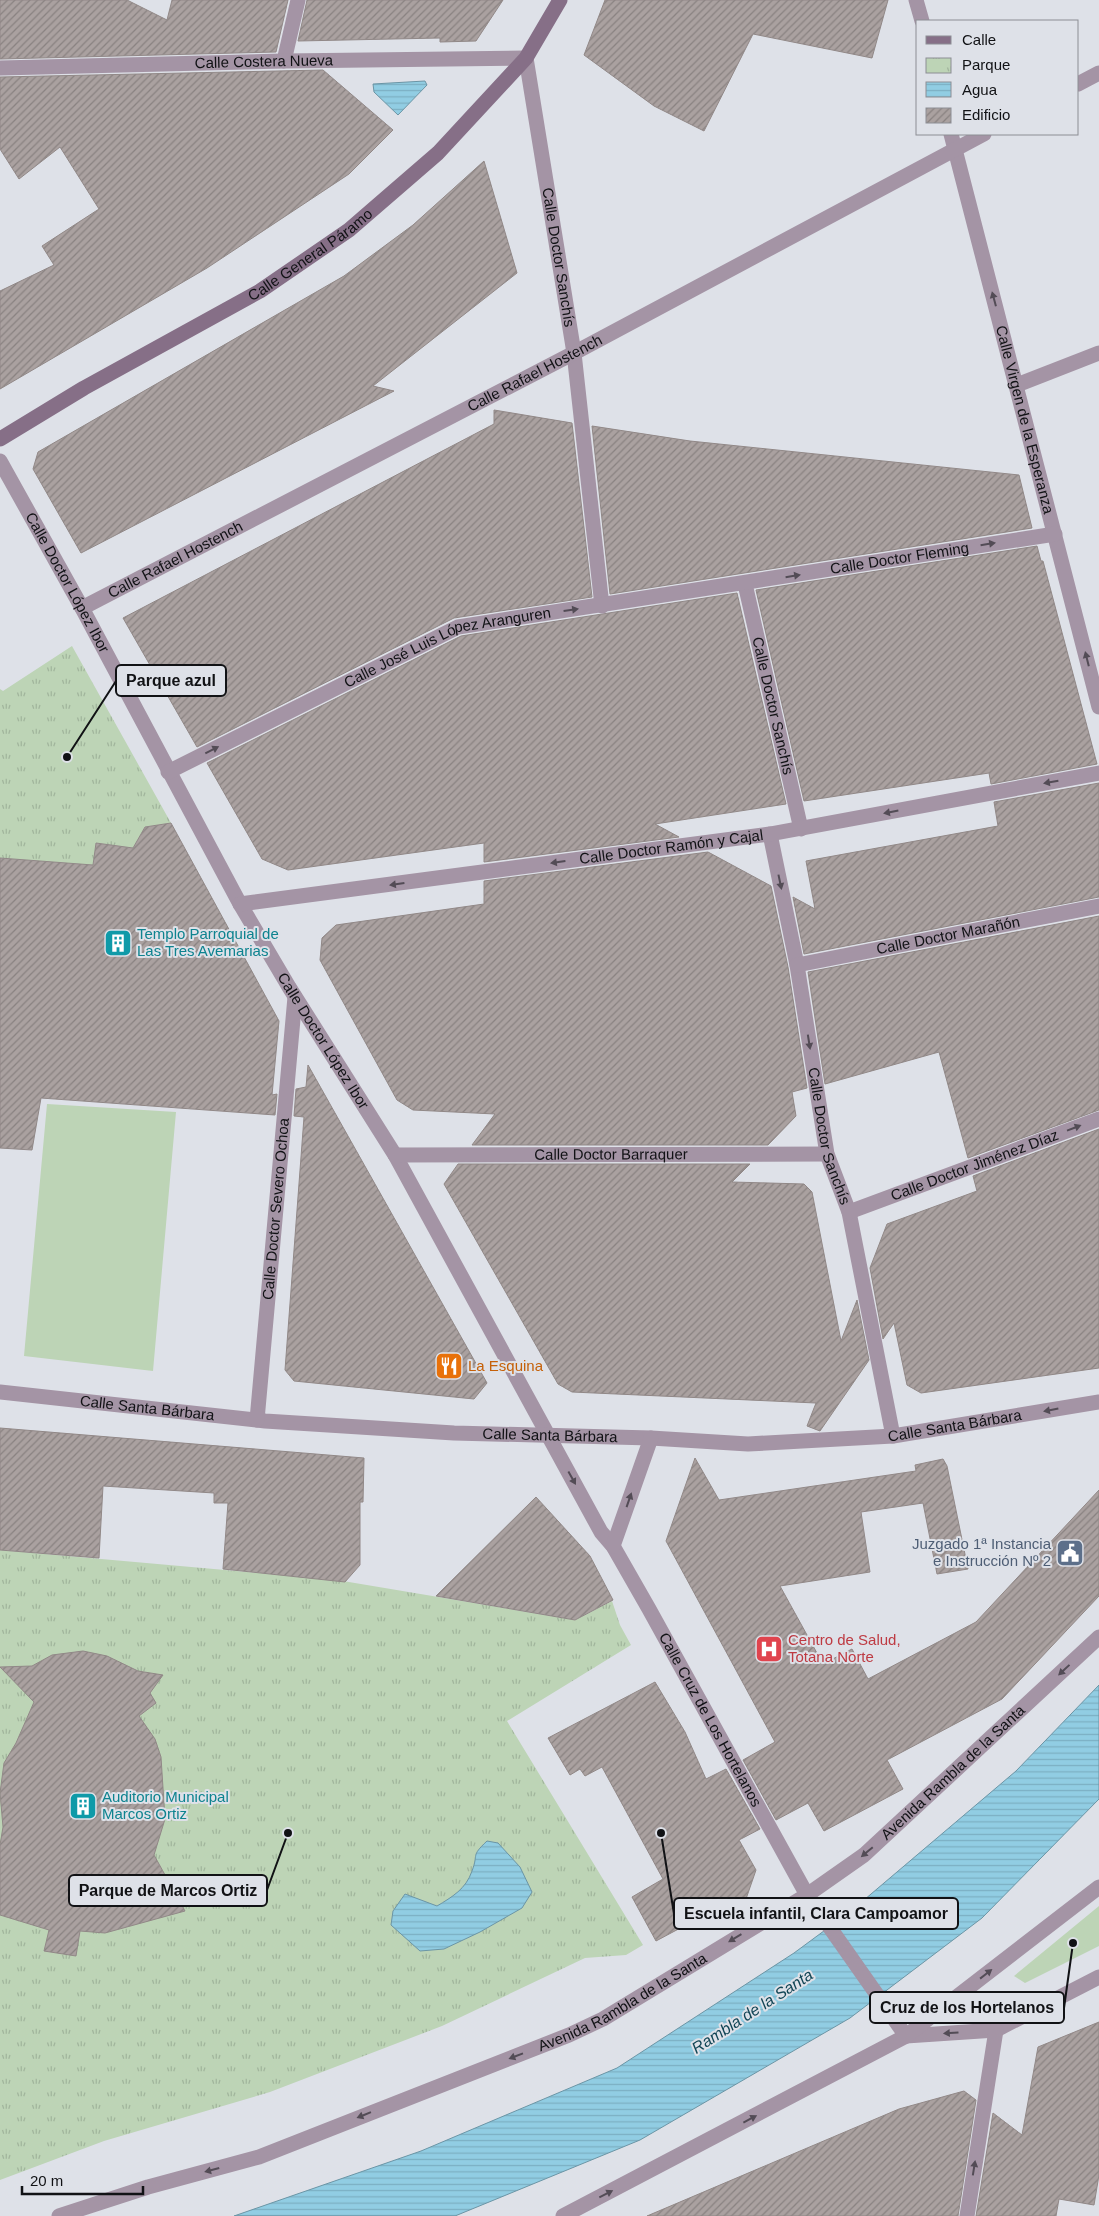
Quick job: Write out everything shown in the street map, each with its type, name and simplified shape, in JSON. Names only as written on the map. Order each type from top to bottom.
[{"type":"street","points":[[284,61],[298,0]]},
{"type":"street","name":"Calle General Páramo","points":[[0,439],[84,388],[260,291],[349,230],[438,153],[526,58],[560,0]]},
{"type":"street","points":[[916,0],[922,20]]},
{"type":"street","name":"Calle Costera Nueva","points":[[0,68],[284,61],[526,58]]},
{"type":"street","name":"Calle Doctor Sanchís","points":[[526,58],[574,353],[602,606]]},
{"type":"street","points":[[1079,83],[1099,73]]},
{"type":"street","name":"Calle Virgen de la Esperanza","points":[[951,135],[1099,706]]},
{"type":"street","name":"Calle Rafael Hostench","points":[[82,608],[574,353],[982,135]]},
{"type":"street","points":[[1017,385],[1099,353]]},
{"type":"street","name":"Calle Doctor López Ibor","points":[[0,461],[82,608],[240,904],[295,997],[396,1155],[548,1435]]},
{"type":"street","name":"Calle Doctor Fleming","points":[[745,584],[1055,534]]},
{"type":"street","name":"Calle Doctor Sanchís","points":[[745,584],[801,829]]},
{"type":"street","name":"Calle José Luis López Aranguren","points":[[168,772],[458,627],[745,584]]},
{"type":"street","name":"Calle Doctor Ramón y Cajal","points":[[240,904],[770,834],[1099,773]]},
{"type":"street","name":"Calle Doctor Sanchís","points":[[770,834],[797,965],[827,1154],[848,1212],[893,1436]]},
{"type":"street","name":"Calle Doctor Marañón","points":[[797,965],[1099,906]]},
{"type":"street","name":"Calle Doctor Severo Ochoa","points":[[258,1420],[295,997]]},
{"type":"street","name":"Calle Doctor Jiménez Díaz","points":[[848,1212],[1099,1118]]},
{"type":"street","name":"Calle Doctor Barraquer","points":[[396,1155],[827,1154]]},
{"type":"street","name":"Calle Santa Bárbara","points":[[0,1392],[258,1420],[454,1433],[651,1438],[748,1444],[893,1436],[1099,1402]]},
{"type":"street","name":"Calle Cruz de Los Hortelanos","points":[[548,1435],[601,1532],[614,1546],[807,1895],[906,2036]]},
{"type":"street","points":[[614,1546],[651,1438]]},
{"type":"street","name":"Avenida Rambla de la Santa","points":[[59,2216],[148,2187],[259,2157],[569,2036],[603,2020],[807,1895],[864,1855],[1099,1637]]},
{"type":"street","points":[[563,2216],[906,2036],[1099,1887]]},
{"type":"street","points":[[906,2036],[996,2030],[1099,1977]]},
{"type":"street","points":[[967,2216],[996,2030]]},
{"type":"green space","points":[[72,646],[171,823],[145,827],[133,848],[96,843],[93,865],[0,858],[0,689],[3,691]]},
{"type":"green space","points":[[47,1104],[176,1112],[153,1371],[24,1356]]},
{"type":"green space","points":[[0,1550],[337,1580],[575,1620],[612,1601],[620,1625],[631,1645],[507,1721],[643,1945],[626,1955],[585,1958],[442,2026],[270,2092],[104,2141],[0,2180]]},
{"type":"green space","points":[[1099,1906],[1099,1946],[1025,1983],[1014,1976]]},
{"type":"water","points":[[425,81],[427,85],[398,115],[374,92],[373,84]]},
{"type":"water","name":"Rambla de la Santa","points":[[1099,1685],[1099,1799],[982,1918],[850,2018],[640,2140],[455,2216],[234,2216],[421,2151],[617,2068],[794,1953],[851,1911],[1016,1771]]},
{"type":"water","points":[[487,1841],[498,1843],[520,1867],[532,1892],[522,1908],[480,1932],[444,1949],[420,1951],[391,1925],[393,1911],[405,1894],[437,1906],[453,1896],[466,1883],[472,1871],[477,1853]]},
{"type":"building","points":[[0,0],[127,0],[167,20],[172,0],[288,0],[276,52],[0,59]]},
{"type":"building","points":[[307,0],[503,0],[476,41],[440,42],[440,38],[298,41]]},
{"type":"building","points":[[605,0],[888,0],[872,58],[753,34],[704,131],[654,106],[584,55]]},
{"type":"building","points":[[323,70],[393,130],[349,174],[207,268],[0,389],[0,291],[54,265],[42,246],[99,209],[60,147],[19,179],[0,149],[0,77]]},
{"type":"building","points":[[484,161],[517,273],[373,386],[394,391],[81,553],[33,469],[38,452],[344,276],[413,225]]},
{"type":"building","points":[[494,410],[572,423],[592,597],[454,618],[197,747],[123,618],[494,424]]},
{"type":"building","points":[[592,426],[690,441],[1019,475],[1032,528],[610,594]]},
{"type":"building","points":[[1037,546],[1041,561],[1043,561],[1097,764],[991,784],[989,773],[804,801],[756,590]]},
{"type":"building","points":[[737,593],[786,804],[655,824],[679,837],[484,862],[484,843],[288,870],[262,859],[207,763],[461,636]]},
{"type":"building","points":[[1099,783],[1099,897],[804,954],[793,897],[815,909],[806,861],[998,826],[994,802]]},
{"type":"building","name":"Templo Parroquial de Las Tres Avemarias","points":[[171,823],[279,1021],[272,1095],[277,1094],[275,1115],[41,1098],[32,1150],[0,1148],[0,858],[93,865],[96,843],[133,848],[145,827]]},
{"type":"building","points":[[708,852],[771,886],[788,967],[807,1088],[792,1092],[796,1116],[768,1145],[472,1145],[495,1114],[413,1110],[397,1100],[320,960],[322,938],[336,925],[484,904],[484,881]]},
{"type":"building","points":[[1099,916],[1099,1110],[968,1158],[939,1052],[825,1084],[808,972]]},
{"type":"building","points":[[308,1065],[487,1383],[474,1399],[294,1381],[285,1370],[304,1117],[294,1116],[296,1089],[306,1087]]},
{"type":"building","points":[[1099,1129],[1099,1368],[921,1393],[907,1385],[894,1323],[883,1339],[870,1268],[887,1224],[977,1191],[973,1176]]},
{"type":"building","points":[[458,1164],[750,1164],[732,1182],[804,1184],[812,1192],[841,1341],[857,1300],[869,1360],[820,1431],[807,1426],[816,1403],[572,1392],[558,1384],[444,1184]]},
{"type":"building","points":[[0,1428],[364,1458],[363,1502],[360,1502],[360,1565],[345,1582],[223,1569],[228,1503],[214,1503],[214,1493],[103,1486],[99,1558],[0,1550]]},
{"type":"building","name":"Centro de Salud, Totana Norte","points":[[695,1458],[719,1500],[916,1471],[915,1465],[943,1459],[947,1466],[968,1569],[937,1574],[923,1503],[861,1512],[870,1572],[780,1586],[823,1664],[852,1649],[868,1679],[976,1622],[1099,1490],[1099,1596],[1002,1699],[887,1760],[903,1789],[824,1831],[808,1803],[776,1820],[743,1760],[775,1742],[666,1541]]},
{"type":"building","points":[[536,1497],[590,1556],[613,1600],[575,1620],[436,1596]]},
{"type":"building","name":"Auditorio Municipal Marcos Ortiz","points":[[83,1651],[107,1656],[138,1671],[163,1675],[150,1693],[156,1703],[139,1716],[155,1739],[161,1757],[165,1819],[154,1855],[185,1911],[105,1933],[80,1931],[76,1956],[44,1951],[49,1930],[0,1915],[0,1845],[3,1827],[0,1793],[4,1763],[16,1743],[34,1702],[0,1667],[32,1666],[52,1655]]},
{"type":"building","points":[[655,1682],[685,1732],[706,1779],[726,1769],[760,1829],[739,1840],[756,1870],[746,1899],[719,1915],[716,1909],[656,1941],[632,1897],[663,1879],[602,1767],[585,1776],[580,1769],[570,1775],[548,1738]]},
{"type":"building","points":[[1099,2022],[1099,2175],[1094,2205],[1059,2199],[1056,2216],[976,2216],[993,2113],[1022,2135],[1038,2047]]},
{"type":"building","points":[[964,2091],[976,2100],[958,2216],[647,2216],[899,2109]]},
{"type":"place","name":"Parque azul","points":[[67,757]]},
{"type":"place","name":"Templo Parroquial de Las Tres Avemarias","points":[[118,943]]},
{"type":"place","name":"La Esquina","points":[[449,1366]]},
{"type":"place","name":"Juzgado 1ª Instancia e Instrucción Nº 2","points":[[1070,1553]]},
{"type":"place","name":"Centro de Salud, Totana Norte","points":[[769,1649]]},
{"type":"place","name":"Auditorio Municipal Marcos Ortiz","points":[[83,1806]]},
{"type":"place","name":"Parque de Marcos Ortiz","points":[[288,1833]]},
{"type":"place","name":"Escuela infantil, Clara Campoamor","points":[[661,1833]]},
{"type":"place","name":"Cruz de los Hortelanos","points":[[1073,1943]]}]
